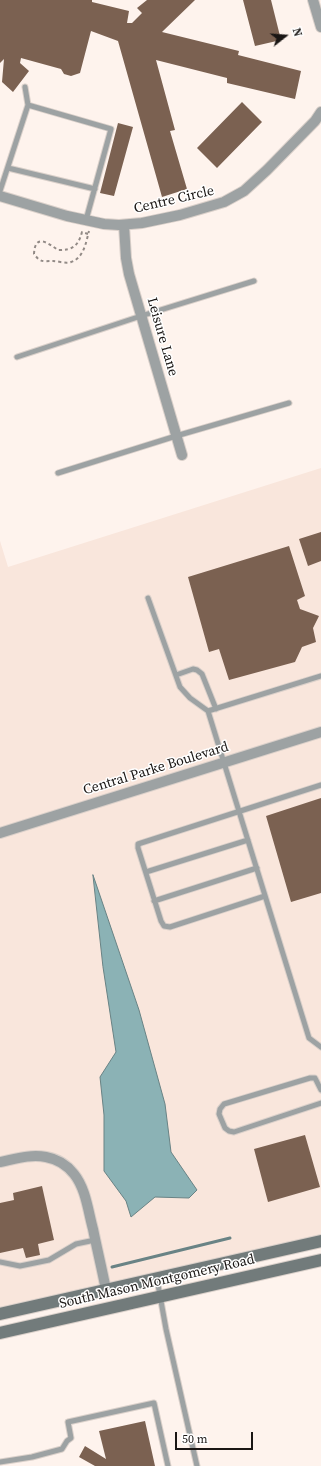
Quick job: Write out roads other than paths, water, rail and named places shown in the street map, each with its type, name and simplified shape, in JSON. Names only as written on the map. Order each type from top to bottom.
[{"type":"main road","name":"South Mason Montgomery Road","points":[[0,1314],[321,1241]]},
{"type":"main road","name":"South Mason Montgomery Road","points":[[0,1333],[321,1260]]},
{"type":"street","points":[[314,0],[320,21]]},
{"type":"street","name":"Centre Circle","points":[[0,196],[104,224],[124,225],[142,223],[210,207],[238,195],[266,170],[321,112]]},
{"type":"street","name":"Leisure Lane","points":[[124,225],[126,258],[129,274],[182,455]]},
{"type":"street","name":"Central Parke Boulevard","points":[[0,833],[321,732]]},
{"type":"street","points":[[0,1162],[22,1157],[38,1156],[54,1159],[74,1174],[82,1188],[106,1290]]},
{"type":"lane","points":[[0,191],[28,105],[25,87]]},
{"type":"lane","points":[[28,105],[111,129],[95,189],[89,221]]},
{"type":"lane","points":[[8,168],[95,189]]},
{"type":"lane","points":[[17,357],[254,281]]},
{"type":"lane","points":[[58,474],[176,436],[289,403]]},
{"type":"lane","points":[[148,598],[180,687],[190,698],[208,711],[309,1038],[321,1047]]},
{"type":"lane","points":[[176,675],[193,669],[202,674],[216,709]]},
{"type":"lane","points":[[208,711],[321,676]]},
{"type":"lane","points":[[265,896],[170,927],[164,926],[154,900],[138,844],[321,785]]},
{"type":"lane","points":[[146,872],[248,840]]},
{"type":"lane","points":[[154,900],[257,868]]},
{"type":"lane","points":[[321,1090],[315,1078],[310,1078],[224,1104],[220,1109],[219,1114],[225,1128],[234,1132],[321,1103]]},
{"type":"lane","points":[[0,1262],[20,1266],[49,1260],[76,1244],[95,1240]]},
{"type":"lane","points":[[157,1278],[197,1466]]},
{"type":"lane","points":[[0,1462],[62,1449],[71,1438],[68,1422],[154,1403],[168,1466]]},
{"type":"water","points":[[93,875],[139,1010],[165,1104],[171,1152],[197,1190],[189,1198],[155,1197],[131,1217],[126,1201],[104,1171],[104,1115],[100,1077],[116,1052],[103,967]]},
{"type":"waterway","points":[[112,1267],[230,1238]]}]
